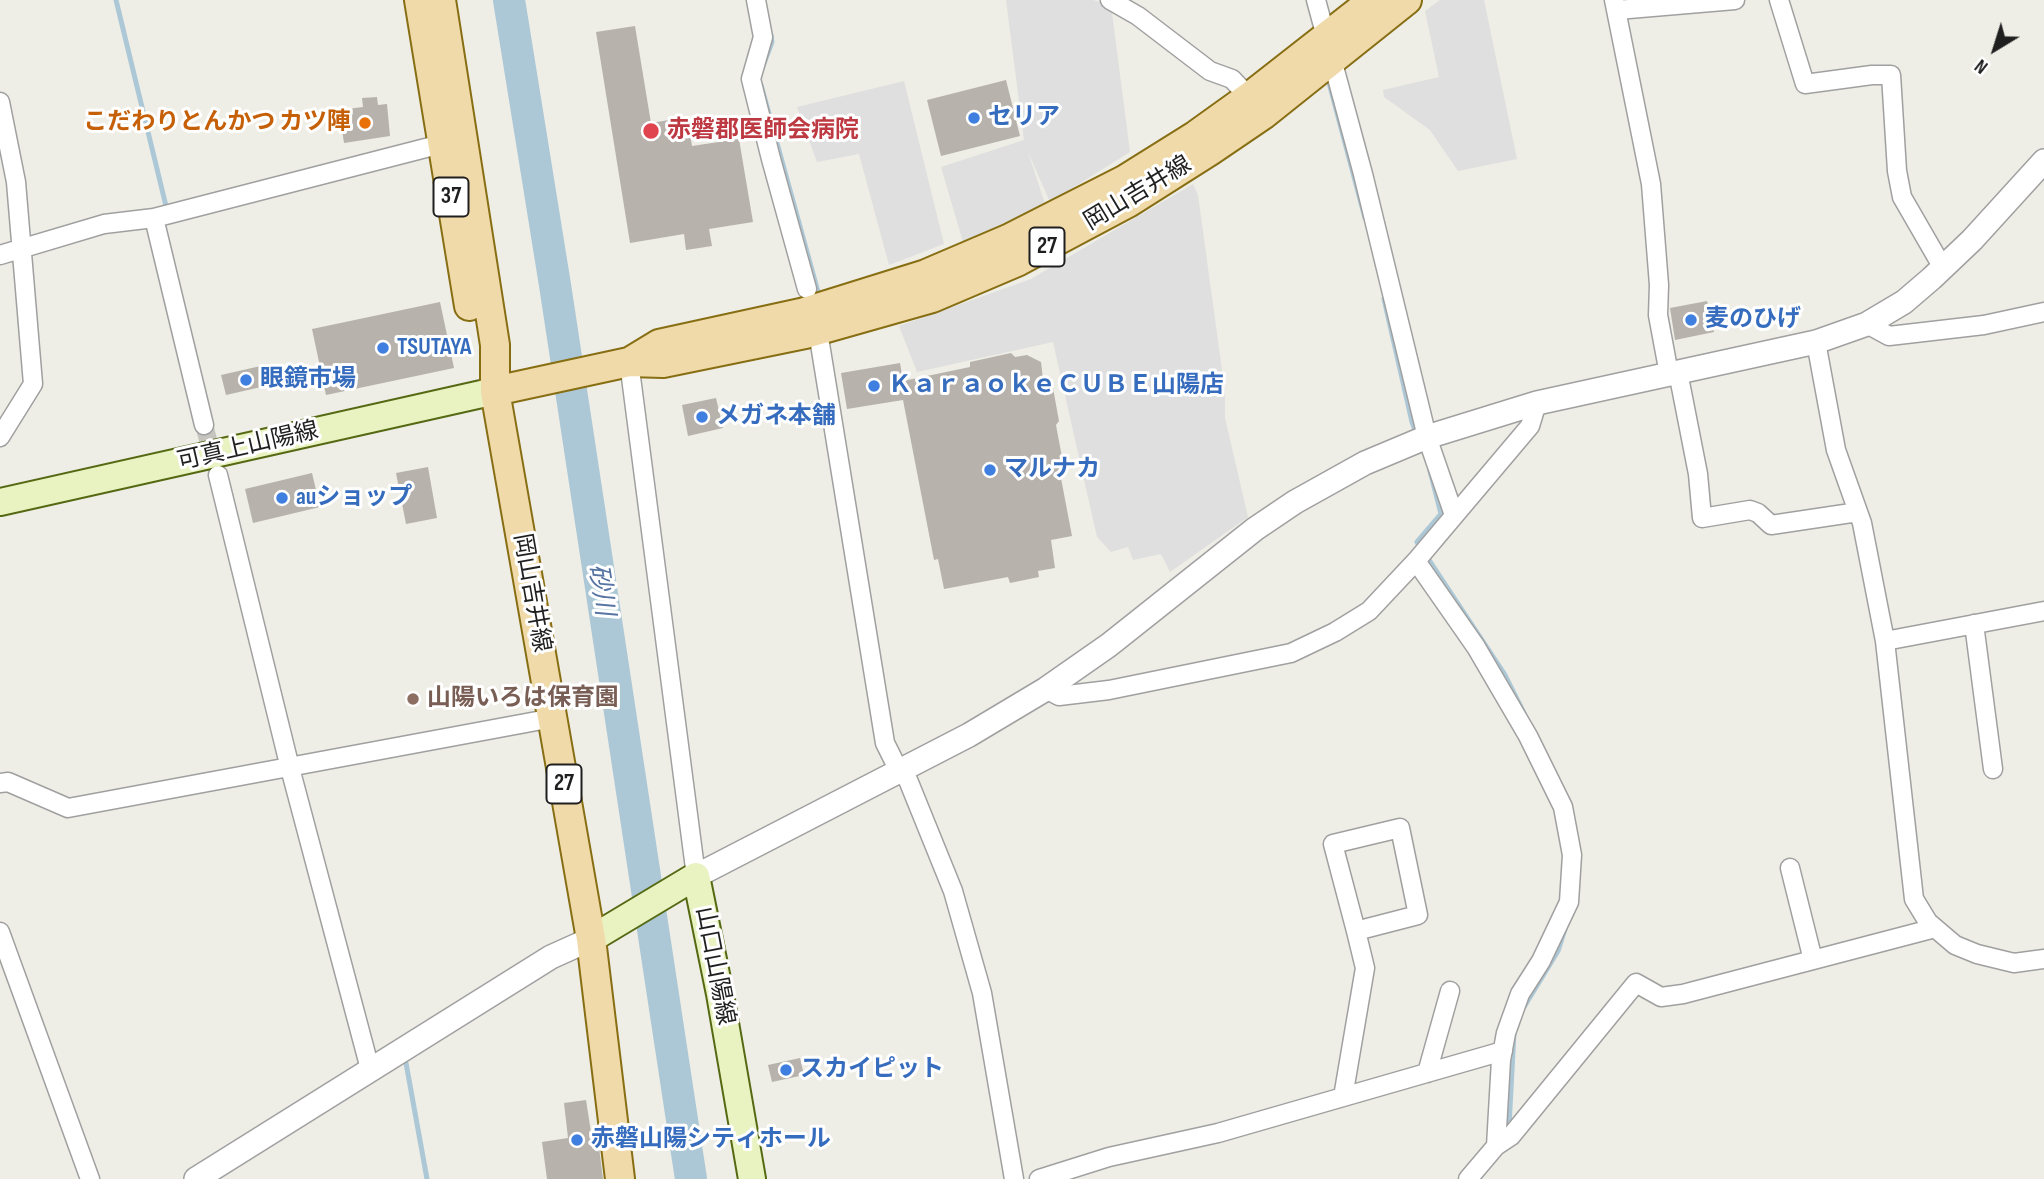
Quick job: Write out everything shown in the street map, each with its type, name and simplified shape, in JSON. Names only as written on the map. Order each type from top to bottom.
[{"type":"main road","name":"37","points":[[419,0],[453,141],[495,345],[507,388]]},
{"type":"main road","name":"37","points":[[441,0],[453,141]]},
{"type":"main road","name":"岡山吉井線","points":[[620,1179],[591,939],[553,718],[507,388],[629,362],[663,363],[805,334],[932,298],[1020,261],[1128,203],[1263,115],[1373,0]]},
{"type":"main road","name":"岡山吉井線","points":[[629,362],[659,344],[801,313],[926,274],[1008,239],[1124,180],[1196,135],[1249,97],[1407,0]]},
{"type":"main road","name":"可真上山陽線","points":[[0,502],[507,388]]},
{"type":"main road","name":"山口山陽線","points":[[591,939],[688,881],[720,994],[752,1179]]},
{"type":"street","points":[[756,0],[763,37],[751,79],[807,289]]},
{"type":"street","points":[[1110,0],[1138,16],[1210,71],[1231,79],[1249,97]]},
{"type":"street","points":[[1316,0],[1363,174],[1427,437],[1454,515]]},
{"type":"street","points":[[1735,0],[1616,5],[1651,184],[1659,285],[1658,314],[1698,474],[1702,518],[1750,510],[1758,513],[1771,525],[1858,512]]},
{"type":"street","points":[[1779,0],[1805,84],[1891,75],[1897,171],[1902,197],[1943,268]]},
{"type":"street","points":[[0,102],[16,183],[33,384],[0,437]]},
{"type":"street","points":[[0,254],[104,224],[154,218],[453,141]]},
{"type":"street","points":[[629,362],[688,881],[970,735],[1046,689],[1109,645],[1255,529],[1295,502],[1365,463],[1427,437],[1537,403],[1816,342],[1867,324],[1904,302],[1943,268],[2044,162]]},
{"type":"street","points":[[154,218],[204,425]]},
{"type":"street","points":[[1867,324],[1889,336],[1983,325],[2044,312]]},
{"type":"street","points":[[1816,342],[1836,450],[1858,512],[1885,641],[1914,899],[1928,922],[1955,946],[2014,962],[2044,959]]},
{"type":"street","points":[[820,344],[885,743],[899,771],[908,780],[953,891],[982,993],[1014,1179]]},
{"type":"street","points":[[1046,689],[1059,696],[1109,690],[1290,653],[1335,632],[1369,611],[1416,561],[1530,426],[1537,403]]},
{"type":"street","points":[[218,475],[290,768],[370,1069]]},
{"type":"street","points":[[1416,561],[1476,647],[1528,736],[1563,807],[1572,855],[1569,902],[1542,961],[1520,994],[1506,1033],[1496,1146]]},
{"type":"street","points":[[1885,641],[2044,611]]},
{"type":"street","points":[[1974,624],[1993,769]]},
{"type":"street","points":[[0,783],[8,782],[68,808],[553,718]]},
{"type":"street","points":[[1343,1097],[1365,968],[1333,844],[1400,828],[1418,915],[1356,931]]},
{"type":"street","points":[[1790,868],[1813,960]]},
{"type":"street","points":[[1468,1179],[1496,1146],[1511,1136],[1636,983],[1661,997],[1683,994],[1935,928]]},
{"type":"street","points":[[0,932],[90,1179]]},
{"type":"street","points":[[196,1179],[551,957],[591,939]]},
{"type":"street","points":[[1427,1073],[1450,991]]},
{"type":"street","points":[[1039,1179],[1109,1157],[1218,1133],[1503,1051]]},
{"type":"shaded area","points":[[1006,0],[1093,0],[1111,5],[1130,152],[1050,202],[1028,152],[1045,204],[963,242],[941,167],[1024,140]]},
{"type":"shaded area","points":[[1440,0],[1484,0],[1517,159],[1458,171],[1430,130],[1384,97],[1383,90],[1439,77],[1425,11]]},
{"type":"shaded area","points":[[904,81],[944,244],[889,265],[859,154],[817,162],[797,107]]},
{"type":"shaded area","points":[[1193,184],[1198,195],[1225,392],[1225,418],[1248,517],[1170,572],[1161,554],[1133,560],[1128,547],[1111,552],[1097,537],[1053,342],[917,372],[899,326],[1031,279]]},
{"type":"building","name":"赤磐郡医師会病院","points":[[635,26],[651,123],[687,117],[692,146],[739,139],[753,222],[709,229],[712,246],[686,250],[684,234],[630,243],[596,32]]},
{"type":"building","name":"セリア","points":[[1006,80],[1020,136],[941,156],[927,100]]},
{"type":"building","name":"こだわりとんかつ カツ陣","points":[[377,97],[378,105],[387,104],[390,136],[344,143],[339,110],[363,107],[362,98]]},
{"type":"building","name":"麦のひげ","points":[[1707,301],[1714,332],[1675,340],[1670,308]]},
{"type":"building","name":"TSUTAYA","points":[[440,302],[454,368],[326,395],[312,329]]},
{"type":"building","name":"マルナカ","points":[[1011,353],[1015,357],[1027,355],[1041,362],[1043,379],[1051,377],[1064,468],[1060,473],[1072,536],[1051,540],[1055,568],[1038,571],[1039,577],[1010,583],[1008,577],[944,589],[938,559],[934,560],[903,400],[847,409],[841,373],[900,363],[903,381],[970,367],[970,362]]},
{"type":"building","name":"眼鏡市場","points":[[265,365],[270,385],[226,395],[221,375]]},
{"type":"building","name":"メガネ本舗","points":[[716,398],[723,428],[688,436],[682,405]]},
{"type":"building","points":[[428,467],[437,518],[406,524],[396,473]]},
{"type":"building","name":"auショップ","points":[[312,473],[320,507],[253,523],[245,489]]},
{"type":"building","name":"スカイピット","points":[[800,1058],[804,1075],[772,1082],[768,1065]]},
{"type":"building","name":"赤磐山陽シティホール","points":[[586,1100],[591,1132],[597,1131],[603,1179],[547,1179],[542,1142],[568,1138],[564,1103]]},
{"type":"waterway","points":[[116,0],[166,206]]},
{"type":"waterway","name":"砂川","points":[[509,0],[691,1179]]},
{"type":"waterway","points":[[763,66],[772,42],[771,35]]},
{"type":"waterway","points":[[1327,75],[1365,218]]},
{"type":"waterway","points":[[761,85],[818,292]]},
{"type":"waterway","points":[[1384,299],[1417,435]]},
{"type":"waterway","points":[[1430,471],[1441,514],[1417,542],[1505,675],[1524,713]]},
{"type":"waterway","points":[[1524,1007],[1558,951],[1565,929]]},
{"type":"waterway","points":[[1509,1127],[1514,1032]]},
{"type":"waterway","points":[[406,1063],[427,1179]]},
{"type":"tunnel","points":[[204,425],[215,465]]},
{"type":"place","name":"セリア","points":[[974,118]]},
{"type":"place","name":"こだわりとんかつ カツ陣","points":[[365,123]]},
{"type":"place","name":"赤磐郡医師会病院","points":[[651,131]]},
{"type":"place","name":"麦のひげ","points":[[1691,320]]},
{"type":"place","name":"TSUTAYA","points":[[383,348]]},
{"type":"place","name":"眼鏡市場","points":[[246,380]]},
{"type":"place","name":"ＫａｒａｏｋｅＣＵＢＥ山陽店","points":[[874,386]]},
{"type":"place","name":"メガネ本舗","points":[[702,417]]},
{"type":"place","name":"マルナカ","points":[[990,470]]},
{"type":"place","name":"auショップ","points":[[282,498]]},
{"type":"place","name":"山陽いろは保育園","points":[[413,699]]},
{"type":"place","name":"スカイピット","points":[[786,1070]]},
{"type":"place","name":"赤磐山陽シティホール","points":[[577,1140]]}]
